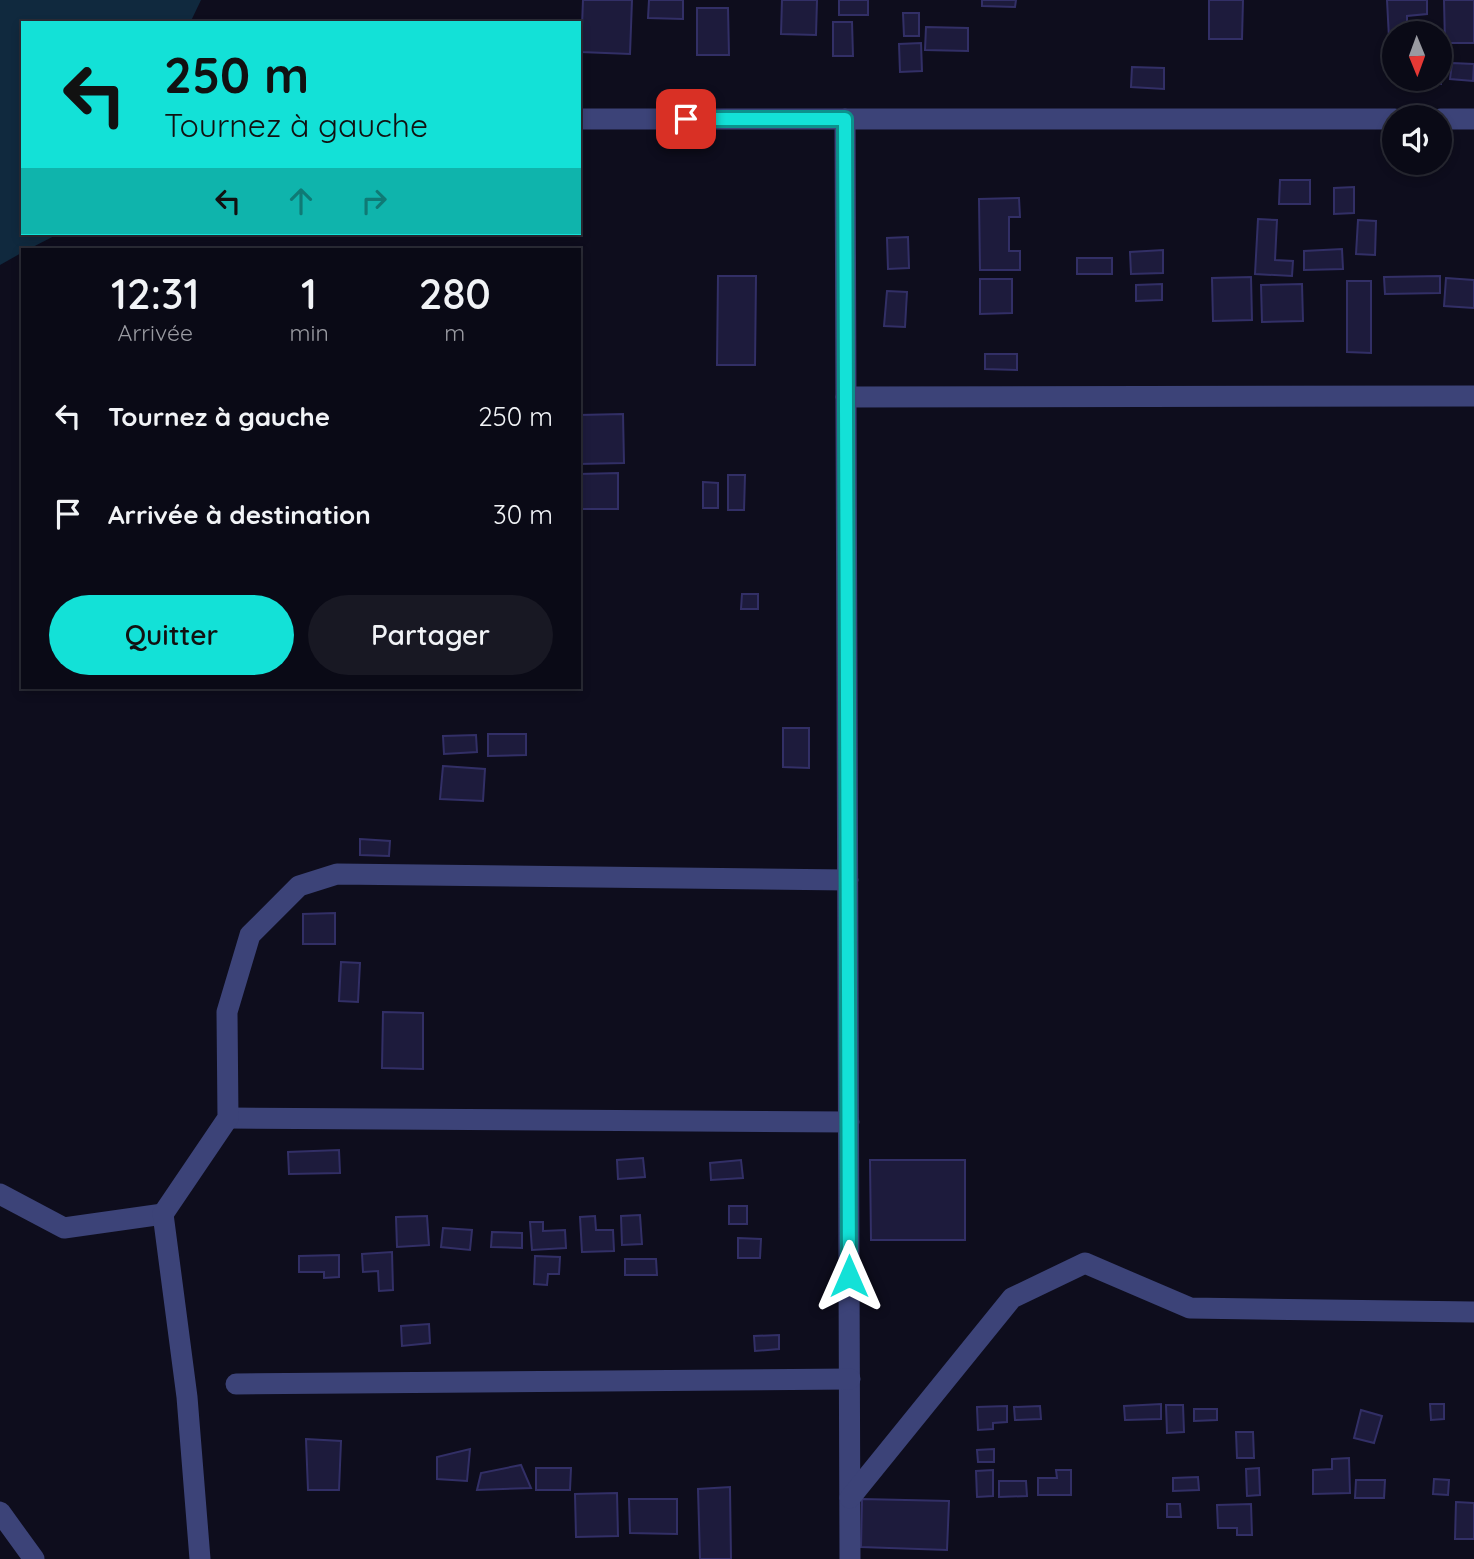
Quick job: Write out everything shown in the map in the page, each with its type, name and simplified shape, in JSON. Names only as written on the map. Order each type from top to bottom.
[{"type":"street","points":[[581,119],[1382,119]]},
{"type":"street","points":[[845,119],[850,1559]]},
{"type":"street","points":[[1452,119],[1474,119]]},
{"type":"street","points":[[846,397],[1474,396]]},
{"type":"street","points":[[200,1559],[187,1396],[163,1214],[228,1118],[227,1012],[250,935],[299,886],[337,874],[848,880]]},
{"type":"street","points":[[228,1118],[849,1122]]},
{"type":"street","points":[[0,1194],[64,1228],[163,1214]]},
{"type":"street","points":[[850,1498],[1012,1298],[1085,1263],[1190,1308],[1474,1312]]},
{"type":"street","points":[[236,1384],[849,1379]]},
{"type":"street","points":[[0,1512],[34,1559]]},
{"type":"water","points":[[0,0],[201,0],[191,21],[21,21],[21,235],[56,235],[31,248],[21,248],[21,253],[0,265]]},
{"type":"building","points":[[583,0],[632,0],[630,54],[581,52]]},
{"type":"building","points":[[649,0],[683,0],[683,19],[648,18]]},
{"type":"building","points":[[782,0],[817,0],[816,35],[781,34]]},
{"type":"building","points":[[839,0],[868,0],[868,15],[839,15]]},
{"type":"building","points":[[982,0],[1016,0],[1015,7],[982,6]]},
{"type":"building","points":[[1209,0],[1243,0],[1242,39],[1209,39]]},
{"type":"building","points":[[1387,0],[1427,0],[1427,14],[1407,16],[1407,21],[1388,21]]},
{"type":"building","points":[[1444,0],[1474,0],[1474,43],[1452,43],[1452,21],[1444,21]]},
{"type":"building","points":[[697,8],[728,8],[729,55],[697,55]]},
{"type":"building","points":[[903,13],[919,13],[919,36],[904,36]]},
{"type":"building","points":[[833,22],[852,22],[853,56],[833,56]]},
{"type":"building","points":[[926,27],[968,28],[968,51],[925,50]]},
{"type":"building","points":[[921,43],[922,71],[900,72],[899,44]]},
{"type":"building","points":[[1452,63],[1474,64],[1473,81],[1452,79]]},
{"type":"building","points":[[1132,67],[1164,68],[1164,89],[1131,87]]},
{"type":"building","points":[[1280,180],[1310,180],[1310,204],[1279,204]]},
{"type":"building","points":[[1354,187],[1354,213],[1334,214],[1334,188]]},
{"type":"building","points":[[1019,198],[1020,217],[1009,217],[1009,251],[1020,251],[1020,270],[980,270],[979,199]]},
{"type":"building","points":[[1258,219],[1277,220],[1275,260],[1293,261],[1292,276],[1255,274]]},
{"type":"building","points":[[1358,220],[1376,221],[1375,255],[1356,254]]},
{"type":"building","points":[[908,237],[909,268],[888,269],[887,238]]},
{"type":"building","points":[[1342,249],[1343,269],[1304,270],[1304,251]]},
{"type":"building","points":[[1163,250],[1163,273],[1131,274],[1130,252]]},
{"type":"building","points":[[1077,258],[1112,258],[1112,274],[1077,274]]},
{"type":"building","points":[[718,276],[756,276],[755,365],[717,365]]},
{"type":"building","points":[[1440,276],[1440,293],[1385,294],[1384,277]]},
{"type":"building","points":[[1251,277],[1252,320],[1213,321],[1212,278]]},
{"type":"building","points":[[1446,278],[1474,280],[1474,308],[1444,306]]},
{"type":"building","points":[[980,279],[1012,279],[1012,313],[980,314]]},
{"type":"building","points":[[1347,281],[1371,281],[1371,353],[1347,352]]},
{"type":"building","points":[[1162,284],[1162,300],[1136,301],[1136,285]]},
{"type":"building","points":[[1302,284],[1303,321],[1262,322],[1261,285]]},
{"type":"building","points":[[887,291],[907,292],[905,327],[884,326]]},
{"type":"building","points":[[985,354],[1017,354],[1017,370],[985,369]]},
{"type":"building","points":[[623,414],[624,463],[581,464],[581,415]]},
{"type":"building","points":[[618,473],[618,509],[581,509],[581,474]]},
{"type":"building","points":[[728,475],[745,475],[744,510],[728,510]]},
{"type":"building","points":[[703,482],[718,483],[718,508],[703,508]]},
{"type":"building","points":[[742,594],[758,594],[758,609],[741,609]]},
{"type":"building","points":[[783,728],[809,728],[809,768],[783,767]]},
{"type":"building","points":[[488,734],[526,734],[526,755],[488,756]]},
{"type":"building","points":[[476,735],[477,752],[444,754],[443,736]]},
{"type":"building","points":[[443,766],[485,769],[483,801],[440,799]]},
{"type":"building","points":[[360,839],[390,841],[389,856],[360,855]]},
{"type":"building","points":[[335,913],[335,944],[303,944],[303,914]]},
{"type":"building","points":[[341,962],[360,963],[358,1002],[339,1001]]},
{"type":"building","points":[[383,1012],[423,1013],[423,1069],[382,1068]]},
{"type":"building","points":[[339,1150],[340,1173],[289,1174],[288,1152]]},
{"type":"building","points":[[643,1158],[645,1177],[618,1179],[617,1160]]},
{"type":"building","points":[[741,1160],[743,1178],[711,1180],[710,1163]]},
{"type":"building","points":[[870,1160],[965,1160],[965,1240],[871,1240]]},
{"type":"building","points":[[729,1206],[747,1206],[747,1224],[729,1224]]},
{"type":"building","points":[[640,1215],[642,1244],[622,1245],[621,1216]]},
{"type":"building","points":[[427,1216],[429,1245],[397,1247],[396,1217]]},
{"type":"building","points":[[595,1216],[596,1230],[613,1230],[614,1251],[582,1252],[580,1217]]},
{"type":"building","points":[[530,1222],[543,1222],[543,1231],[565,1230],[566,1248],[532,1250]]},
{"type":"building","points":[[443,1228],[472,1230],[470,1250],[441,1247]]},
{"type":"building","points":[[492,1232],[522,1233],[522,1248],[491,1247]]},
{"type":"building","points":[[738,1238],[761,1239],[760,1258],[738,1258]]},
{"type":"building","points":[[392,1252],[393,1290],[379,1291],[378,1271],[363,1272],[362,1254]]},
{"type":"building","points":[[339,1255],[339,1277],[324,1278],[324,1272],[299,1272],[299,1256]]},
{"type":"building","points":[[535,1256],[560,1257],[559,1274],[548,1274],[547,1285],[534,1284]]},
{"type":"building","points":[[625,1259],[656,1259],[657,1275],[625,1275]]},
{"type":"building","points":[[429,1324],[430,1343],[402,1346],[401,1326]]},
{"type":"building","points":[[779,1335],[779,1349],[755,1351],[754,1336]]},
{"type":"building","points":[[1161,1404],[1161,1419],[1125,1420],[1124,1406]]},
{"type":"building","points":[[1430,1404],[1444,1404],[1444,1419],[1431,1420]]},
{"type":"building","points":[[1166,1405],[1183,1405],[1184,1432],[1167,1433]]},
{"type":"building","points":[[1007,1406],[1007,1422],[993,1423],[993,1429],[978,1430],[977,1407]]},
{"type":"building","points":[[1040,1406],[1041,1419],[1015,1420],[1014,1407]]},
{"type":"building","points":[[1194,1409],[1217,1409],[1217,1420],[1194,1421]]},
{"type":"building","points":[[1361,1410],[1382,1416],[1374,1443],[1354,1438]]},
{"type":"building","points":[[1236,1432],[1253,1432],[1254,1458],[1237,1458]]},
{"type":"building","points":[[306,1439],[341,1441],[339,1490],[308,1490]]},
{"type":"building","points":[[470,1449],[467,1481],[437,1479],[437,1457]]},
{"type":"building","points":[[994,1449],[994,1462],[978,1462],[977,1450]]},
{"type":"building","points":[[1349,1458],[1350,1493],[1313,1494],[1313,1470],[1332,1469],[1332,1459]]},
{"type":"building","points":[[521,1465],[531,1488],[477,1490],[481,1473]]},
{"type":"building","points":[[536,1468],[571,1468],[570,1490],[536,1490]]},
{"type":"building","points":[[1259,1468],[1260,1495],[1247,1496],[1246,1469]]},
{"type":"building","points":[[993,1470],[993,1496],[977,1497],[976,1471]]},
{"type":"building","points":[[1056,1470],[1071,1470],[1071,1495],[1038,1495],[1038,1478],[1057,1478]]},
{"type":"building","points":[[1198,1477],[1199,1490],[1173,1491],[1173,1478]]},
{"type":"building","points":[[1434,1479],[1449,1480],[1448,1495],[1433,1494]]},
{"type":"building","points":[[1356,1480],[1385,1480],[1384,1498],[1355,1498]]},
{"type":"building","points":[[999,1481],[1026,1481],[1027,1496],[999,1497]]},
{"type":"building","points":[[730,1487],[731,1559],[700,1559],[698,1489]]},
{"type":"building","points":[[617,1493],[618,1536],[576,1537],[575,1494]]},
{"type":"building","points":[[629,1499],[677,1499],[677,1534],[630,1533]]},
{"type":"building","points":[[862,1499],[949,1501],[947,1550],[861,1547]]},
{"type":"building","points":[[1456,1502],[1474,1503],[1474,1539],[1455,1539]]},
{"type":"building","points":[[1167,1504],[1180,1504],[1181,1517],[1167,1517]]},
{"type":"building","points":[[1251,1504],[1252,1535],[1237,1535],[1237,1528],[1218,1528],[1217,1505]]},
{"type":"route","points":[[686,119],[845,119],[849,1276]]}]
